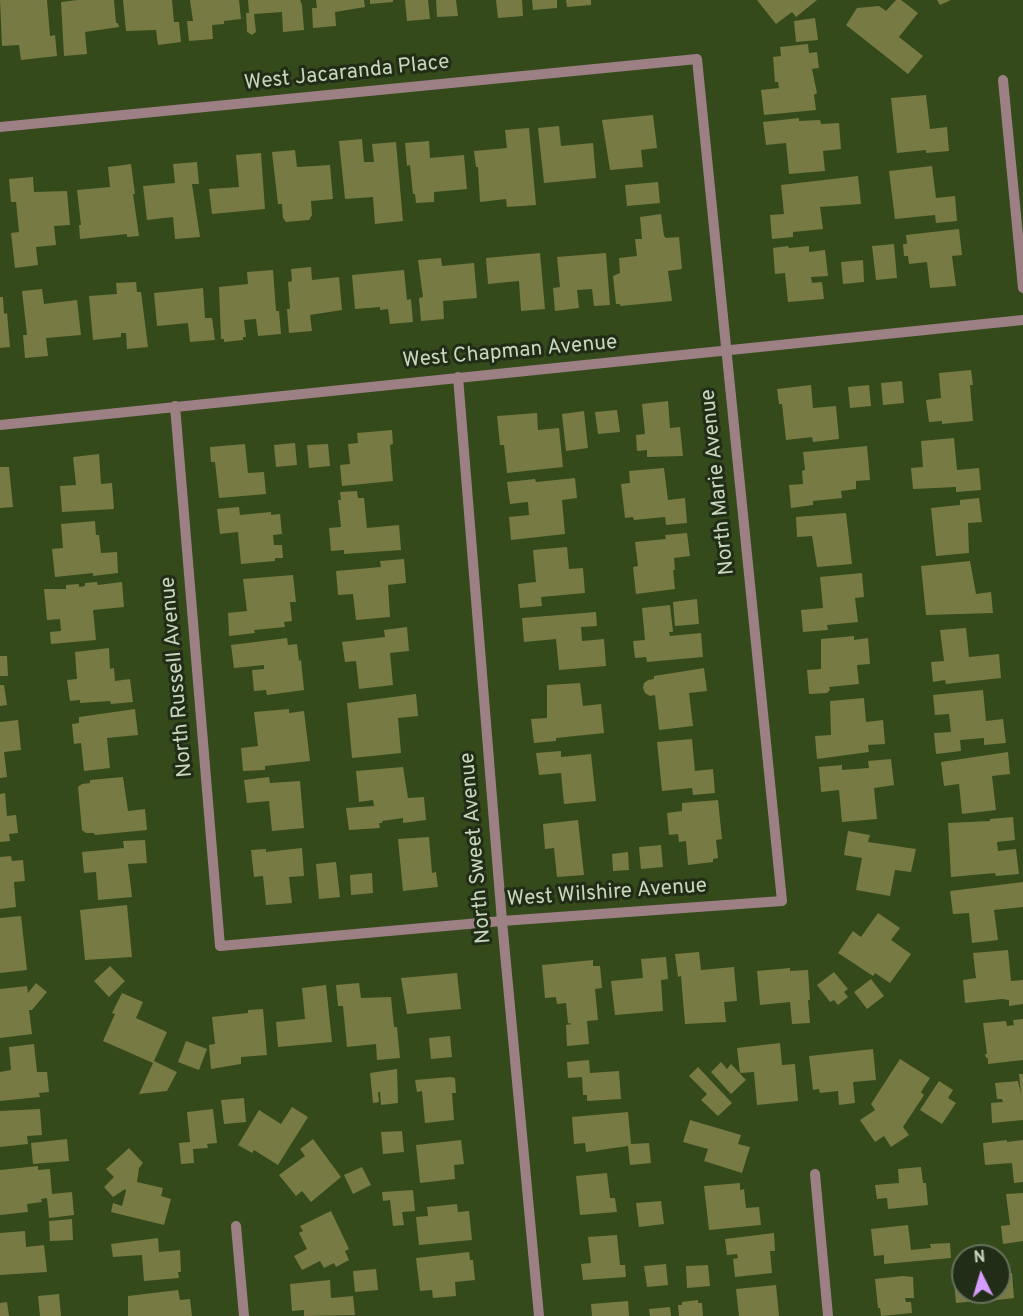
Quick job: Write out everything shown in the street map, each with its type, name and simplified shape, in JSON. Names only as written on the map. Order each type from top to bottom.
[{"type":"street","name":"West Jacaranda Place","points":[[0,127],[697,59]]},
{"type":"street","name":"North Marie Avenue","points":[[697,59],[782,901]]},
{"type":"street","points":[[1003,80],[1023,288]]},
{"type":"street","name":"West Chapman Avenue","points":[[0,425],[1023,320]]},
{"type":"street","name":"North Sweet Avenue","points":[[458,377],[502,921],[539,1316]]},
{"type":"street","name":"North Russell Avenue","points":[[175,406],[220,946]]},
{"type":"street","name":"West Wilshire Avenue","points":[[220,946],[502,921],[782,901]]},
{"type":"street","points":[[815,1174],[828,1316]]},
{"type":"street","points":[[236,1226],[244,1316]]},
{"type":"building","points":[[0,0],[47,0],[50,36],[55,35],[57,56],[21,60],[19,45],[2,46]]},
{"type":"building","points":[[114,0],[116,23],[119,27],[85,32],[87,54],[64,56],[61,2]]},
{"type":"building","points":[[123,0],[172,0],[174,22],[179,22],[181,42],[158,45],[156,30],[126,31]]},
{"type":"building","points":[[190,0],[239,0],[241,19],[212,25],[213,39],[189,41],[187,21],[193,21]]},
{"type":"building","points":[[248,0],[300,0],[304,30],[283,32],[282,12],[254,14],[256,32],[252,35],[247,32]]},
{"type":"building","points":[[316,0],[364,0],[365,7],[335,12],[336,26],[313,28],[312,8],[317,8]]},
{"type":"building","points":[[370,0],[393,0],[393,2],[370,4]]},
{"type":"building","points":[[405,0],[428,0],[430,19],[407,21]]},
{"type":"building","points":[[436,0],[456,0],[458,16],[437,17]]},
{"type":"building","points":[[496,0],[522,0],[523,16],[498,18]]},
{"type":"building","points":[[532,0],[557,0],[557,8],[533,10]]},
{"type":"building","points":[[566,0],[591,0],[591,5],[567,7]]},
{"type":"building","points":[[757,0],[817,0],[796,17],[792,12],[776,24]]},
{"type":"building","points":[[896,0],[901,0],[918,13],[899,37],[923,56],[908,74],[846,25],[857,8],[879,6],[886,11]]},
{"type":"building","points":[[937,0],[951,0],[940,5]]},
{"type":"building","points":[[815,18],[818,40],[796,42],[794,21]]},
{"type":"building","points":[[808,44],[809,53],[817,52],[819,68],[812,69],[817,93],[814,95],[816,110],[764,115],[761,90],[779,88],[778,82],[775,82],[773,57],[781,56],[780,47]]},
{"type":"building","points":[[926,95],[930,129],[947,127],[949,151],[926,153],[926,150],[897,153],[891,98]]},
{"type":"building","points":[[653,115],[657,148],[641,150],[643,167],[610,170],[602,120]]},
{"type":"building","points":[[799,118],[799,121],[820,120],[821,124],[839,123],[841,149],[823,151],[825,171],[789,174],[786,143],[766,145],[763,122]]},
{"type":"building","points":[[559,126],[561,146],[593,143],[596,178],[544,183],[538,128]]},
{"type":"building","points":[[529,128],[536,205],[507,207],[506,199],[480,202],[478,167],[476,167],[474,151],[507,148],[505,130]]},
{"type":"building","points":[[362,139],[364,162],[374,162],[372,144],[396,142],[403,221],[375,224],[373,197],[345,199],[339,141]]},
{"type":"building","points":[[429,141],[430,158],[464,155],[467,189],[434,192],[434,202],[416,203],[410,165],[407,166],[405,143]]},
{"type":"building","points":[[295,150],[297,167],[330,165],[333,199],[311,201],[312,215],[309,220],[286,222],[283,218],[282,204],[278,204],[272,152]]},
{"type":"building","points":[[261,153],[265,209],[212,214],[209,189],[239,187],[236,155]]},
{"type":"building","points":[[197,162],[199,184],[192,184],[200,237],[175,239],[173,217],[147,220],[143,186],[175,183],[173,164]]},
{"type":"building","points":[[131,164],[139,236],[127,237],[127,234],[80,239],[79,225],[81,225],[77,190],[110,187],[108,167]]},
{"type":"building","points":[[932,166],[936,198],[955,196],[957,221],[936,223],[935,215],[895,219],[889,171]]},
{"type":"building","points":[[858,176],[861,204],[820,207],[823,229],[793,232],[793,237],[772,239],[770,215],[784,214],[781,185]]},
{"type":"building","points":[[33,177],[34,192],[67,191],[70,225],[54,226],[56,245],[36,247],[38,265],[15,268],[11,233],[19,232],[16,202],[11,202],[9,179]]},
{"type":"building","points":[[658,182],[660,203],[627,206],[625,185]]},
{"type":"building","points":[[661,214],[664,236],[666,238],[679,237],[682,269],[668,271],[672,301],[620,306],[616,304],[613,276],[620,273],[619,258],[637,256],[635,239],[642,239],[640,217]]},
{"type":"building","points":[[959,229],[962,255],[952,256],[956,286],[930,288],[927,262],[909,264],[908,256],[904,256],[903,244],[907,244],[906,235]]},
{"type":"building","points":[[894,244],[897,278],[876,280],[872,246]]},
{"type":"building","points":[[788,246],[789,248],[809,246],[809,252],[825,250],[828,276],[811,277],[812,283],[822,282],[824,299],[788,302],[785,273],[775,274],[773,248]]},
{"type":"building","points":[[540,253],[545,309],[521,311],[519,281],[488,284],[486,258]]},
{"type":"building","points":[[606,253],[610,305],[594,306],[592,289],[577,290],[579,308],[555,311],[553,288],[560,287],[557,257]]},
{"type":"building","points":[[441,258],[442,266],[474,263],[477,298],[443,301],[444,319],[421,321],[419,298],[423,297],[418,260]]},
{"type":"building","points":[[863,260],[864,282],[843,284],[841,262]]},
{"type":"building","points":[[311,267],[312,280],[339,277],[342,310],[310,315],[312,331],[289,333],[287,309],[290,309],[288,282],[292,281],[291,269]]},
{"type":"building","points":[[273,270],[276,311],[279,311],[281,334],[258,336],[256,319],[244,320],[246,337],[243,337],[243,340],[224,342],[224,339],[221,339],[219,287],[248,284],[247,272]]},
{"type":"building","points":[[404,270],[407,300],[411,299],[413,322],[390,324],[388,309],[380,310],[380,307],[355,309],[352,275]]},
{"type":"building","points":[[136,282],[137,292],[141,292],[148,347],[127,349],[126,333],[121,333],[121,337],[93,340],[89,296],[117,294],[116,283]]},
{"type":"building","points":[[203,288],[205,318],[212,318],[215,340],[190,342],[188,323],[157,326],[154,293]]},
{"type":"building","points":[[42,289],[44,304],[77,300],[81,335],[46,338],[48,356],[25,358],[23,335],[27,335],[22,291]]},
{"type":"building","points":[[0,297],[3,297],[4,314],[7,313],[10,347],[0,348]]},
{"type":"building","points":[[971,370],[973,421],[942,424],[942,421],[929,422],[926,400],[941,398],[939,373]]},
{"type":"building","points":[[902,381],[904,403],[883,405],[881,383]]},
{"type":"building","points":[[811,385],[813,408],[836,406],[839,439],[813,442],[812,437],[786,440],[782,404],[779,404],[777,389]]},
{"type":"building","points":[[869,385],[871,406],[850,408],[848,387]]},
{"type":"building","points":[[668,401],[670,428],[680,427],[683,456],[647,457],[647,450],[637,451],[636,435],[645,434],[642,404]]},
{"type":"building","points":[[617,410],[620,432],[598,434],[595,412]]},
{"type":"building","points":[[584,411],[588,448],[566,451],[562,414]]},
{"type":"building","points":[[537,413],[538,430],[559,428],[563,467],[507,473],[504,445],[500,445],[497,416]]},
{"type":"building","points":[[392,430],[393,444],[390,445],[393,481],[342,486],[340,465],[350,464],[348,444],[358,443],[357,433]]},
{"type":"building","points":[[954,438],[957,470],[979,468],[981,490],[956,492],[956,487],[913,489],[911,468],[923,467],[921,441]]},
{"type":"building","points":[[295,443],[297,465],[276,467],[274,445]]},
{"type":"building","points":[[245,444],[248,473],[264,472],[266,494],[219,498],[215,462],[211,462],[210,447]]},
{"type":"building","points":[[328,444],[330,466],[309,468],[307,445]]},
{"type":"building","points":[[867,446],[870,480],[856,481],[856,489],[841,491],[842,498],[813,501],[813,505],[791,508],[789,485],[803,484],[802,471],[805,470],[803,452]]},
{"type":"building","points":[[99,454],[101,484],[112,483],[114,509],[62,512],[60,486],[76,485],[73,457]]},
{"type":"building","points":[[0,467],[9,467],[13,507],[0,508]]},
{"type":"building","points":[[664,468],[668,500],[685,498],[687,523],[666,525],[665,517],[634,520],[633,517],[625,518],[621,484],[630,483],[629,471]]},
{"type":"building","points":[[575,478],[577,498],[562,500],[565,534],[511,540],[509,517],[529,515],[528,502],[510,504],[507,482]]},
{"type":"building","points":[[357,491],[358,498],[364,498],[367,528],[399,525],[401,550],[344,554],[344,550],[331,551],[329,528],[341,527],[338,500],[341,500],[340,492]]},
{"type":"building","points":[[979,498],[982,522],[968,523],[969,553],[936,556],[931,508],[960,505],[960,500]]},
{"type":"building","points":[[239,507],[240,515],[271,512],[271,515],[280,514],[282,534],[273,535],[274,545],[282,545],[283,558],[275,558],[275,561],[241,564],[238,532],[220,534],[217,509]]},
{"type":"building","points":[[846,513],[852,564],[817,567],[812,536],[797,537],[796,517]]},
{"type":"building","points":[[95,521],[101,553],[117,552],[118,573],[55,577],[52,549],[63,548],[61,524]]},
{"type":"building","points":[[687,533],[690,556],[674,558],[675,589],[636,594],[633,567],[638,566],[635,542],[666,539],[665,535]]},
{"type":"building","points":[[567,547],[569,569],[583,568],[585,593],[541,597],[542,606],[520,608],[518,584],[536,582],[533,550]]},
{"type":"building","points":[[404,559],[406,583],[388,585],[390,617],[356,620],[353,594],[338,595],[336,571],[381,567],[380,561]]},
{"type":"building","points":[[970,561],[976,594],[991,592],[993,613],[926,615],[921,566]]},
{"type":"building","points":[[862,573],[864,597],[855,598],[858,622],[827,625],[828,630],[803,632],[801,610],[823,608],[820,577]]},
{"type":"building","points":[[293,575],[296,602],[290,602],[292,621],[284,622],[285,627],[254,630],[255,633],[229,636],[228,613],[247,611],[243,579]]},
{"type":"building","points":[[97,582],[98,585],[122,582],[124,607],[93,610],[96,640],[51,644],[50,632],[61,631],[60,619],[47,620],[44,589],[66,589],[66,585],[79,584],[79,587],[85,586],[85,583]]},
{"type":"building","points":[[697,599],[699,624],[675,626],[673,602]]},
{"type":"building","points":[[670,605],[673,632],[669,632],[670,636],[701,633],[703,657],[647,662],[646,657],[635,658],[633,641],[645,640],[642,608]]},
{"type":"building","points":[[596,612],[597,626],[581,627],[582,641],[604,639],[606,666],[559,670],[556,639],[524,642],[522,618]]},
{"type":"building","points":[[407,627],[409,651],[390,653],[393,685],[359,689],[356,661],[345,662],[342,642],[385,637],[384,630]]},
{"type":"building","points":[[966,628],[969,657],[999,654],[1001,678],[946,684],[945,680],[933,682],[931,662],[944,661],[940,630]]},
{"type":"building","points":[[854,636],[854,640],[868,638],[870,664],[857,665],[859,684],[829,687],[830,690],[827,693],[809,694],[807,670],[821,669],[821,639]]},
{"type":"building","points":[[287,638],[288,645],[297,644],[304,690],[267,695],[266,690],[254,691],[252,670],[264,669],[264,665],[234,668],[231,645]]},
{"type":"building","points":[[109,648],[110,669],[114,668],[115,681],[130,679],[133,702],[111,704],[110,701],[80,703],[80,700],[70,701],[67,680],[77,679],[75,652]]},
{"type":"building","points":[[0,656],[7,656],[8,676],[0,676]]},
{"type":"building","points":[[704,668],[707,691],[689,693],[693,726],[659,730],[655,695],[650,696],[645,693],[644,683],[654,679],[654,676]]},
{"type":"building","points":[[580,683],[583,706],[601,704],[604,733],[556,738],[556,741],[534,743],[531,719],[547,718],[547,685]]},
{"type":"building","points":[[0,685],[4,685],[7,705],[0,706]]},
{"type":"building","points":[[983,690],[986,721],[1003,719],[1006,743],[984,745],[984,738],[960,740],[961,751],[936,754],[934,733],[951,732],[949,714],[935,715],[933,695]]},
{"type":"building","points":[[416,694],[418,716],[398,718],[401,753],[352,758],[347,703]]},
{"type":"building","points":[[864,698],[866,722],[883,720],[885,744],[868,745],[869,752],[817,759],[815,736],[831,735],[830,701]]},
{"type":"building","points":[[135,709],[138,735],[107,738],[110,768],[84,771],[81,743],[74,744],[72,724],[79,723],[79,717]]},
{"type":"building","points":[[289,709],[289,713],[304,711],[310,761],[265,766],[265,770],[243,771],[241,748],[258,746],[254,712]]},
{"type":"building","points":[[18,720],[21,750],[4,752],[7,777],[0,778],[0,722]]},
{"type":"building","points":[[692,739],[695,771],[713,769],[715,793],[693,795],[692,788],[662,791],[657,742]]},
{"type":"building","points":[[561,751],[561,757],[591,754],[596,801],[564,804],[561,773],[539,775],[536,753]]},
{"type":"building","points":[[1008,752],[1010,774],[992,776],[996,810],[962,814],[959,784],[944,786],[941,762]]},
{"type":"building","points":[[891,759],[894,785],[874,788],[877,819],[842,822],[839,790],[821,792],[819,767],[842,765],[842,770],[869,768],[868,761]]},
{"type":"building","points":[[403,767],[408,798],[424,797],[426,820],[403,823],[403,818],[382,821],[379,823],[380,828],[349,830],[346,808],[374,806],[373,800],[359,802],[356,771]]},
{"type":"building","points":[[123,777],[128,811],[145,809],[147,830],[95,835],[86,833],[82,830],[78,787],[90,783],[90,780]]},
{"type":"building","points":[[269,777],[270,783],[300,781],[304,828],[272,831],[269,801],[247,803],[244,780]]},
{"type":"building","points":[[5,793],[7,816],[16,815],[18,833],[9,834],[10,841],[0,842],[0,794]]},
{"type":"building","points":[[718,800],[722,839],[716,840],[718,858],[713,859],[713,862],[688,865],[686,841],[679,842],[678,834],[669,835],[667,813],[682,811],[682,803]]},
{"type":"building","points":[[1013,817],[1015,840],[997,842],[998,851],[1016,849],[1019,874],[996,876],[995,873],[951,877],[948,823],[990,821],[990,819]]},
{"type":"building","points":[[578,820],[584,875],[557,877],[554,848],[545,849],[543,824]]},
{"type":"building","points":[[848,831],[870,835],[868,842],[916,849],[911,872],[895,870],[890,896],[856,890],[862,858],[844,855]]},
{"type":"building","points":[[429,837],[432,873],[436,872],[438,887],[403,891],[398,839]]},
{"type":"building","points":[[145,840],[147,863],[128,864],[132,897],[98,900],[96,872],[84,873],[82,852],[124,848],[123,841]]},
{"type":"building","points":[[661,845],[663,867],[641,869],[639,847]]},
{"type":"building","points":[[302,848],[304,876],[289,877],[292,903],[266,905],[263,876],[254,877],[251,850],[266,849],[266,852]]},
{"type":"building","points":[[628,852],[629,870],[613,871],[612,854]]},
{"type":"building","points":[[11,856],[12,861],[23,860],[25,881],[14,882],[16,907],[0,909],[0,857]]},
{"type":"building","points":[[336,862],[340,897],[319,899],[316,864]]},
{"type":"building","points":[[372,873],[373,893],[351,895],[350,875]]},
{"type":"building","points":[[1023,882],[1023,907],[994,910],[998,940],[972,943],[969,913],[953,914],[950,891]]},
{"type":"building","points":[[127,905],[132,957],[85,960],[80,910]]},
{"type":"building","points":[[878,913],[900,928],[891,940],[911,954],[890,983],[875,973],[873,976],[838,953],[853,931],[861,937]]},
{"type":"building","points":[[21,916],[27,970],[0,973],[0,918]]},
{"type":"building","points":[[1008,950],[1011,981],[1023,980],[1023,1004],[1009,1006],[1009,1000],[1002,999],[965,1003],[963,980],[976,978],[973,953]]},
{"type":"building","points":[[699,952],[701,970],[734,967],[737,1001],[724,1002],[726,1022],[685,1024],[681,976],[678,977],[675,954]]},
{"type":"building","points":[[666,957],[668,979],[661,980],[663,1011],[615,1015],[611,981],[643,978],[641,959]]},
{"type":"building","points":[[593,960],[593,966],[600,966],[602,988],[595,989],[598,1020],[587,1021],[589,1044],[567,1046],[566,1025],[572,1024],[568,1023],[566,1003],[557,1004],[556,997],[545,998],[542,965]]},
{"type":"building","points":[[110,966],[125,981],[109,997],[94,981]]},
{"type":"building","points":[[790,968],[790,971],[808,970],[810,1023],[792,1024],[790,1002],[760,1005],[757,971]]},
{"type":"building","points":[[834,972],[848,989],[844,992],[848,997],[838,1005],[834,1000],[830,1002],[817,985]]},
{"type":"building","points":[[457,973],[461,1009],[407,1014],[401,978]]},
{"type":"building","points":[[871,979],[884,996],[867,1009],[854,992]]},
{"type":"building","points":[[36,983],[47,992],[32,1010],[29,1010],[32,1034],[0,1038],[0,989],[27,986],[28,993]]},
{"type":"building","points":[[359,983],[361,998],[391,997],[400,1058],[377,1060],[376,1044],[347,1047],[343,1006],[338,1006],[336,985]]},
{"type":"building","points":[[326,985],[332,1042],[278,1047],[276,1022],[305,1019],[302,988]]},
{"type":"building","points":[[122,993],[143,1002],[136,1018],[167,1032],[154,1061],[177,1072],[167,1091],[139,1094],[153,1063],[103,1041],[115,1014],[112,1013]]},
{"type":"building","points":[[263,1009],[267,1055],[241,1057],[241,1064],[211,1069],[209,1045],[215,1044],[212,1017]]},
{"type":"building","points":[[1023,1019],[1023,1060],[988,1064],[983,1023],[1006,1021],[1007,1026],[1014,1025],[1013,1020]]},
{"type":"building","points":[[450,1036],[452,1057],[431,1059],[429,1038]]},
{"type":"building","points":[[186,1041],[207,1049],[199,1070],[178,1062]]},
{"type":"building","points":[[780,1043],[782,1065],[795,1064],[798,1101],[757,1105],[754,1072],[740,1073],[737,1048]]},
{"type":"building","points":[[34,1044],[37,1072],[47,1072],[49,1092],[39,1093],[40,1097],[0,1101],[0,1072],[11,1070],[9,1047]]},
{"type":"building","points":[[873,1049],[876,1080],[853,1082],[855,1103],[839,1105],[838,1091],[820,1093],[819,1089],[813,1090],[809,1056]]},
{"type":"building","points":[[900,1059],[930,1078],[921,1092],[924,1095],[903,1127],[909,1135],[891,1147],[884,1136],[875,1142],[860,1120],[875,1110],[871,1104]]},
{"type":"building","points":[[589,1060],[590,1073],[619,1071],[621,1099],[587,1101],[587,1095],[583,1095],[582,1077],[568,1078],[567,1062]]},
{"type":"building","points":[[721,1062],[727,1069],[731,1064],[746,1080],[731,1094],[711,1072]]},
{"type":"building","points":[[698,1067],[732,1103],[718,1116],[701,1100],[707,1094],[689,1076]]},
{"type":"building","points":[[397,1069],[398,1103],[381,1105],[380,1092],[378,1092],[379,1102],[373,1103],[370,1073]]},
{"type":"building","points":[[1019,1074],[1023,1074],[1023,1120],[992,1123],[991,1103],[1003,1102],[1002,1099],[997,1099],[995,1083],[1018,1081],[1021,1094]]},
{"type":"building","points":[[455,1078],[456,1093],[452,1093],[454,1120],[425,1123],[422,1091],[417,1092],[415,1080]]},
{"type":"building","points":[[939,1081],[953,1090],[948,1098],[956,1103],[942,1124],[920,1110]]},
{"type":"building","points":[[244,1098],[246,1122],[224,1124],[221,1100]]},
{"type":"building","points":[[292,1107],[308,1117],[278,1165],[254,1150],[252,1153],[238,1145],[259,1110],[281,1124]]},
{"type":"building","points":[[40,1109],[42,1135],[27,1136],[28,1144],[0,1147],[0,1111]]},
{"type":"building","points":[[213,1109],[217,1143],[207,1144],[208,1148],[193,1149],[194,1163],[181,1164],[179,1143],[190,1142],[187,1112]]},
{"type":"building","points":[[628,1112],[631,1144],[649,1143],[651,1163],[630,1165],[628,1146],[586,1152],[585,1143],[574,1144],[572,1117]]},
{"type":"building","points":[[690,1120],[741,1135],[738,1144],[750,1147],[742,1173],[704,1161],[708,1149],[683,1142]]},
{"type":"building","points":[[402,1131],[404,1152],[383,1154],[381,1132]]},
{"type":"building","points":[[67,1139],[69,1161],[33,1164],[31,1143]]},
{"type":"building","points":[[313,1139],[341,1177],[311,1202],[302,1191],[296,1196],[279,1175],[305,1156],[300,1149]]},
{"type":"building","points":[[461,1140],[464,1164],[454,1165],[455,1179],[420,1183],[416,1145]]},
{"type":"building","points":[[1007,1140],[1007,1142],[1023,1140],[1023,1182],[1014,1183],[1012,1163],[985,1165],[983,1143]]},
{"type":"building","points":[[129,1148],[143,1163],[139,1168],[137,1182],[163,1188],[161,1196],[171,1199],[164,1225],[111,1212],[113,1203],[122,1206],[126,1191],[125,1189],[113,1197],[104,1187],[114,1177],[106,1169]]},
{"type":"building","points":[[38,1166],[38,1170],[50,1169],[52,1194],[72,1192],[74,1215],[49,1218],[47,1198],[41,1199],[42,1202],[27,1204],[28,1212],[0,1215],[0,1170]]},
{"type":"building","points":[[362,1167],[371,1185],[353,1194],[344,1175]]},
{"type":"building","points":[[921,1167],[923,1183],[926,1183],[928,1205],[888,1209],[887,1198],[877,1199],[875,1185],[899,1183],[898,1169]]},
{"type":"building","points":[[607,1173],[610,1198],[615,1198],[617,1212],[580,1215],[576,1176]]},
{"type":"building","points":[[740,1183],[740,1190],[744,1189],[746,1208],[759,1207],[761,1225],[709,1230],[704,1186]]},
{"type":"building","points":[[413,1190],[415,1211],[402,1212],[404,1225],[393,1226],[390,1200],[383,1201],[382,1192]]},
{"type":"building","points":[[1023,1193],[1023,1241],[1003,1244],[1001,1226],[1010,1225],[1006,1194]]},
{"type":"building","points":[[661,1201],[664,1224],[639,1227],[636,1203]]},
{"type":"building","points":[[457,1204],[458,1212],[469,1211],[472,1240],[419,1245],[416,1217],[428,1216],[427,1207]]},
{"type":"building","points":[[331,1211],[349,1249],[345,1251],[349,1260],[336,1267],[334,1263],[324,1268],[320,1261],[302,1270],[294,1256],[307,1249],[299,1233],[303,1231],[300,1226]]},
{"type":"building","points":[[72,1219],[73,1240],[50,1241],[49,1221]]},
{"type":"building","points":[[908,1225],[911,1250],[931,1248],[930,1244],[950,1243],[951,1258],[884,1264],[884,1255],[874,1256],[871,1229]]},
{"type":"building","points":[[25,1231],[26,1247],[44,1245],[47,1272],[0,1275],[0,1233]]},
{"type":"building","points":[[774,1233],[775,1251],[770,1251],[772,1273],[735,1277],[733,1259],[738,1258],[737,1254],[727,1255],[725,1239]]},
{"type":"building","points":[[617,1235],[620,1265],[625,1265],[626,1277],[583,1280],[581,1264],[591,1263],[588,1237]]},
{"type":"building","points":[[158,1238],[159,1252],[180,1250],[179,1278],[144,1281],[142,1255],[113,1257],[111,1244]]},
{"type":"building","points":[[469,1252],[470,1260],[473,1260],[475,1280],[455,1282],[456,1296],[433,1298],[432,1290],[420,1291],[416,1258]]},
{"type":"building","points":[[666,1264],[668,1285],[647,1287],[644,1266]]},
{"type":"building","points":[[708,1265],[710,1286],[687,1288],[686,1266]]},
{"type":"building","points":[[376,1269],[378,1290],[355,1292],[353,1271]]},
{"type":"building","points":[[1011,1273],[1014,1298],[1011,1298]]},
{"type":"building","points":[[913,1277],[914,1298],[905,1298],[906,1302],[911,1302],[912,1313],[881,1316],[875,1279]]},
{"type":"building","points":[[330,1280],[331,1298],[353,1296],[355,1315],[304,1316],[304,1310],[292,1311],[290,1284]]},
{"type":"building","points":[[776,1285],[779,1316],[739,1316],[736,1289]]},
{"type":"building","points":[[178,1290],[180,1300],[190,1299],[192,1316],[128,1316],[128,1296]]},
{"type":"building","points":[[59,1294],[61,1316],[40,1316],[38,1296]]},
{"type":"building","points":[[698,1300],[698,1303],[702,1303],[703,1316],[679,1316],[678,1305],[682,1305],[682,1302]]},
{"type":"building","points":[[628,1301],[629,1316],[592,1316],[591,1304]]},
{"type":"building","points":[[7,1302],[9,1316],[0,1316],[0,1303]]},
{"type":"building","points":[[670,1307],[671,1316],[650,1316],[649,1309]]}]
